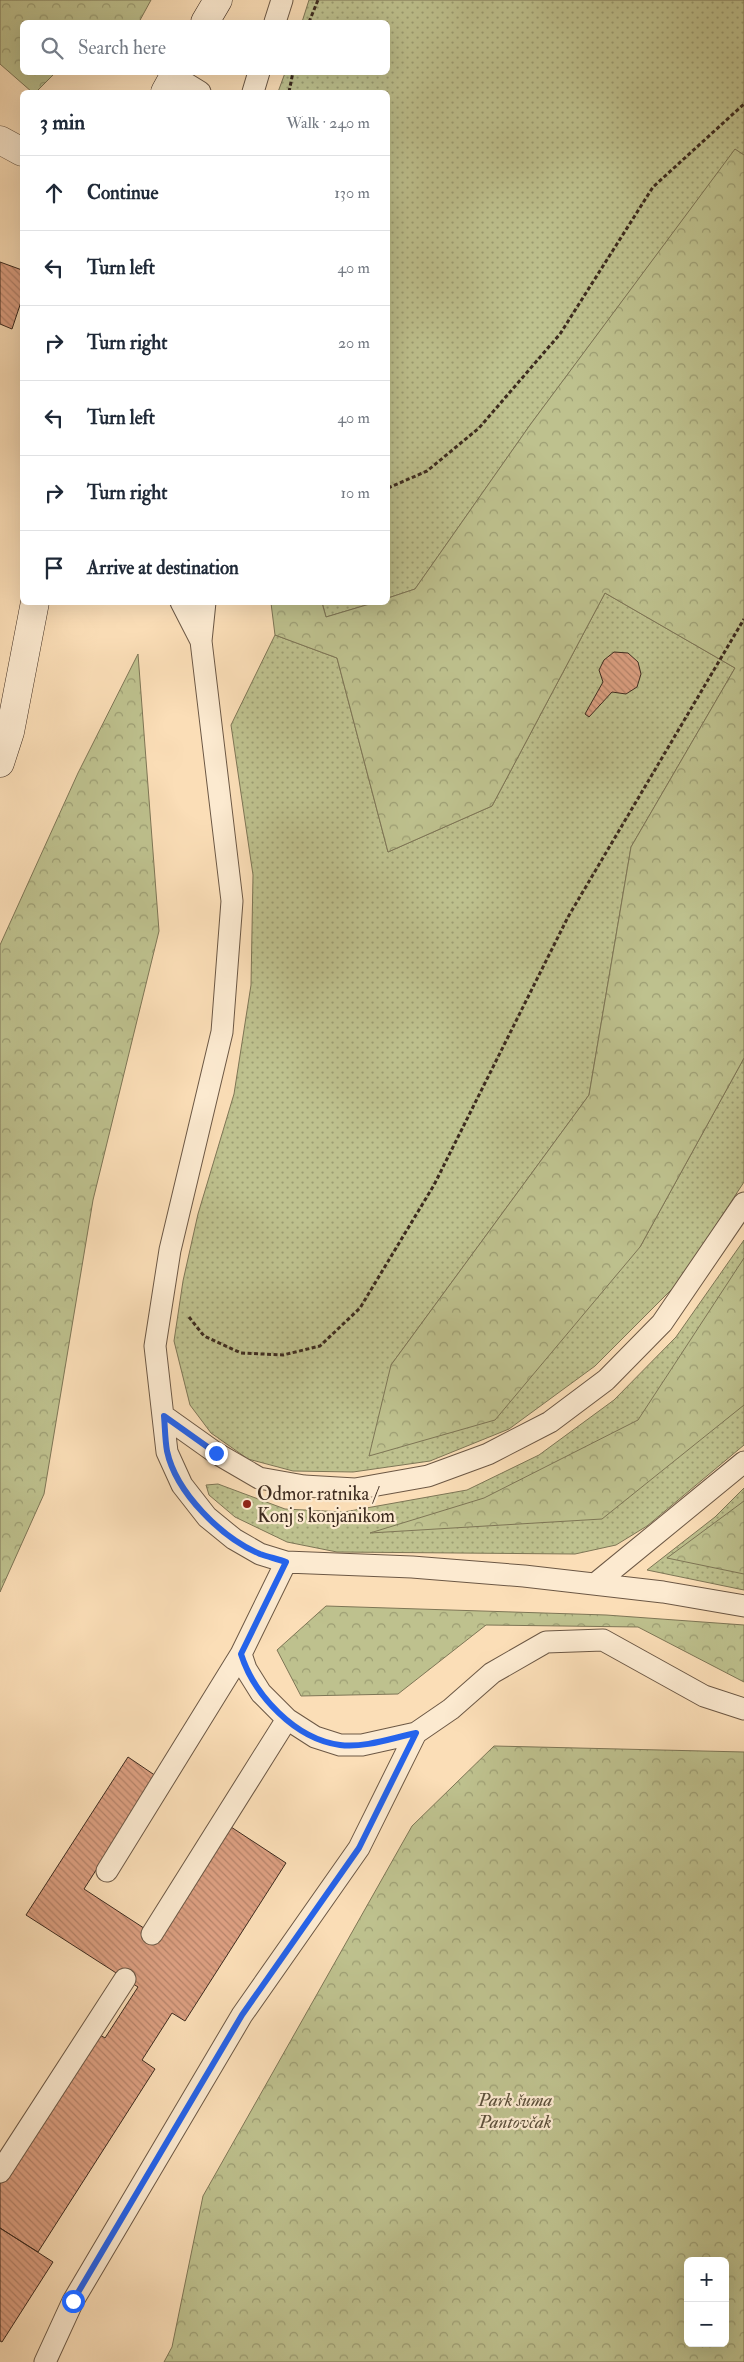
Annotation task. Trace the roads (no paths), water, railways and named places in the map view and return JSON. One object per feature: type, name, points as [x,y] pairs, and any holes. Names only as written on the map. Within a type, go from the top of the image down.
[{"type":"main road","points":[[206,20],[218,0]]},
{"type":"main road","points":[[0,140],[20,151]]},
{"type":"main road","points":[[0,763],[10,732],[34,605]]},
{"type":"lane","points":[[276,20],[282,0]]},
{"type":"lane","points":[[254,90],[258,75]]},
{"type":"lane","points":[[172,80],[195,90]]},
{"type":"lane","points":[[183,605],[201,641]]},
{"type":"lane","points":[[205,605],[201,641],[232,901],[222,1032],[170,1250],[155,1346],[167,1452],[182,1485],[207,1517],[234,1539],[260,1554],[286,1562],[421,1568],[524,1576],[663,1592],[744,1606]]},
{"type":"lane","points":[[164,1416],[216,1453],[259,1478],[304,1486],[355,1489],[428,1476],[488,1454],[550,1422],[606,1380],[662,1323],[744,1203]]},
{"type":"lane","points":[[595,1584],[744,1462]]},
{"type":"lane","points":[[107,1871],[241,1654],[286,1562]]},
{"type":"lane","points":[[241,1654],[246,1668],[262,1693],[287,1720],[315,1737],[340,1745],[362,1745],[416,1733],[451,1708],[492,1673],[546,1642],[603,1640],[704,1696],[744,1710]]},
{"type":"lane","points":[[152,1934],[287,1720]]},
{"type":"lane","points":[[45,2362],[73,2301],[242,2015],[359,1848],[416,1733]]},
{"type":"lane","points":[[0,2172],[125,1979]]},
{"type":"place","name":"Odmor ratnika / Konj s konjanikom","points":[[247,1504]]},
{"type":"park label","name":"Park šuma Pantovčak","points":[[515,2110]]}]
